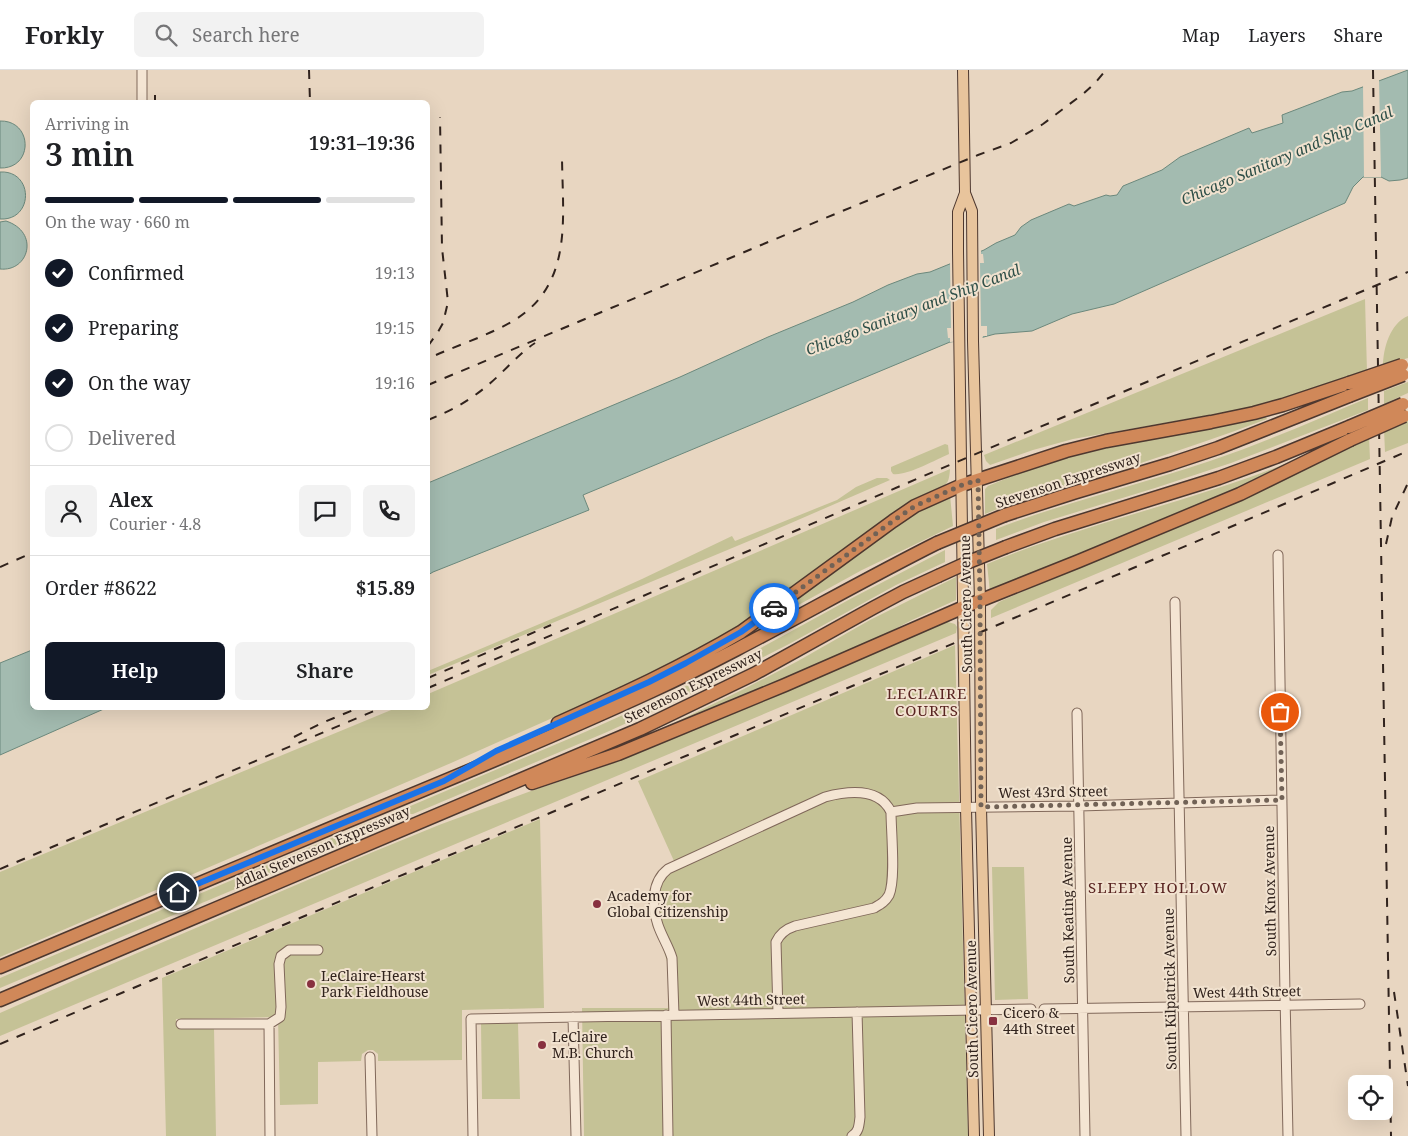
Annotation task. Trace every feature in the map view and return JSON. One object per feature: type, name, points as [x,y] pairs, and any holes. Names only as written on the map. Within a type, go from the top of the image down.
[{"type":"highway","name":"Stevenson Expressway","points":[[0,967],[600,714],[708,664],[937,543],[1005,515],[1218,448],[1274,427],[1349,390],[1405,369]]},
{"type":"highway","points":[[444,781],[496,751],[649,682],[717,646],[748,626],[915,506],[962,485],[1066,451],[1106,441],[1254,413],[1349,390]]},
{"type":"highway","name":"Stevenson Expressway","points":[[463,805],[640,729],[688,706],[771,665],[903,592],[971,561],[1072,523],[1219,478],[1350,433],[1406,409]]},
{"type":"highway","points":[[463,805],[618,754],[785,685],[980,601],[1240,494],[1350,433]]},
{"type":"highway","name":"Adlai Stevenson Expressway","points":[[0,1000],[463,805]]},
{"type":"highway","points":[[0,1007],[61,974]]},
{"type":"main road","name":"South Cicero Avenue","points":[[963,70],[965,193],[972,211],[971,250],[980,601],[981,807],[989,1136]]},
{"type":"main road","name":"South Cicero Avenue","points":[[965,193],[958,212],[958,251],[966,808],[974,1136]]},
{"type":"street","points":[[142,70],[142,100]]},
{"type":"street","name":"South Knox Avenue","points":[[1278,555],[1288,1136]]},
{"type":"street","name":"South Kilpatrick Avenue","points":[[1175,602],[1186,1136]]},
{"type":"street","name":"South Keating Avenue","points":[[1077,713],[1085,1136]]},
{"type":"street","points":[[668,1136],[672,958],[656,919],[654,893],[659,879],[668,869],[825,797],[846,793],[867,793],[882,801],[891,812],[892,878],[888,895],[884,903],[874,908],[796,926],[786,929],[779,936],[776,942],[778,1013]]},
{"type":"street","name":"West 43rd Street","points":[[891,812],[917,808],[1080,806],[1282,800]]},
{"type":"street","points":[[181,1024],[269,1024],[280,1018],[279,964],[281,956],[289,950],[318,950]]},
{"type":"street","name":"West 44th Street","points":[[1044,1009],[1360,1004]]},
{"type":"street","name":"West 44th Street","points":[[474,1136],[471,1019],[1031,1008]]},
{"type":"street","points":[[854,1135],[859,1128],[860,1118],[857,1012]]},
{"type":"street","points":[[574,1017],[576,1136]]},
{"type":"street","points":[[269,1024],[270,1136]]},
{"type":"street","points":[[370,1059],[372,1136]]},
{"type":"shaded area","points":[[1365,299],[1367,372],[1295,396],[1249,408],[1073,439],[990,465],[986,461],[984,455]]},
{"type":"shaded area","points":[[1408,316],[1408,358],[1383,366],[1384,352],[1392,330],[1396,324]]},
{"type":"shaded area","points":[[1408,382],[1408,393],[1384,404],[1384,391]]},
{"type":"shaded area","points":[[1368,398],[1368,410],[1231,463],[1044,522],[996,540],[996,529],[1022,519],[1230,454]]},
{"type":"shaded area","points":[[1265,416],[1267,419],[1220,436],[1043,493],[985,514],[985,489],[988,486],[1047,462],[1079,452]]},
{"type":"shaded area","points":[[1408,420],[1408,443],[1385,452],[1384,430]]},
{"type":"shaded area","points":[[1369,437],[1370,459],[991,618],[991,610],[999,602]]},
{"type":"shaded area","points":[[945,444],[948,445],[949,454],[906,473],[893,474],[891,471],[891,467]]},
{"type":"shaded area","points":[[1290,462],[1290,464],[1224,496],[990,592],[987,564],[1062,536],[1215,489]]},
{"type":"shaded area","points":[[950,469],[948,480],[943,486],[708,646],[640,679],[451,763],[0,957],[0,872],[391,710],[430,710],[430,693]]},
{"type":"shaded area","points":[[877,478],[887,478],[890,480],[430,674],[430,670],[580,607],[732,536],[735,541],[837,500],[856,487]]},
{"type":"shaded area","points":[[950,495],[953,526],[862,570],[744,635],[904,519]]},
{"type":"shaded area","points":[[945,550],[945,562],[896,585],[789,644],[697,691],[607,732],[413,814],[409,814],[406,810],[408,807],[672,693],[746,656]]},
{"type":"shaded area","points":[[956,577],[956,600],[805,673],[637,741],[742,690],[870,620]]},
{"type":"shaded area","points":[[944,621],[955,624],[957,627],[956,633],[0,1036],[0,1013],[93,972],[439,825],[603,767],[815,678]]},
{"type":"shaded area","points":[[955,645],[968,1136],[584,1136],[582,1008],[668,1008],[668,965],[662,945],[652,925],[651,884],[658,871],[674,861],[638,781]]},
{"type":"shaded area","points":[[396,812],[400,816],[399,820],[0,988],[0,978]]},
{"type":"shaded area","points":[[540,819],[544,1008],[462,1010],[462,1060],[378,1061],[378,1054],[373,1050],[368,1050],[362,1054],[361,1061],[318,1062],[318,1104],[280,1105],[278,1017],[176,1019],[177,1028],[214,1028],[216,1136],[166,1136],[162,978]]},
{"type":"shaded area","points":[[992,867],[1024,867],[1028,999],[995,1000]]},
{"type":"shaded area","points":[[518,1023],[520,1099],[482,1099],[481,1024]]},
{"type":"water","name":"Chicago Sanitary and Ship Canal","points":[[1408,70],[1408,178],[1389,181],[1381,177],[1363,177],[1353,187],[1345,203],[1114,304],[1072,314],[1032,331],[995,334],[950,342],[583,495],[589,510],[430,574],[430,482],[680,377],[888,285],[917,274],[930,272],[984,250],[1015,235],[1021,227],[1031,220],[1069,204],[1074,206],[1106,195],[1117,195],[1123,186],[1162,170],[1180,157],[1249,128],[1252,133],[1283,123],[1282,115],[1342,92],[1352,91]]},
{"type":"water","points":[[0,121],[11,123],[19,128],[25,145],[24,153],[19,161],[11,166],[0,168]]},
{"type":"water","points":[[0,172],[11,174],[19,179],[24,187],[26,196],[19,212],[11,217],[0,219]]},
{"type":"water","points":[[6,221],[17,226],[23,234],[27,242],[27,250],[24,258],[18,264],[10,268],[0,269],[0,222]]},
{"type":"water","points":[[30,651],[30,710],[101,710],[0,755],[0,663]]},
{"type":"pier","points":[[1379,78],[1381,177],[1364,177],[1363,84]]},
{"type":"pier","points":[[976,250],[981,250],[981,254],[983,254],[984,263],[980,263],[981,326],[987,326],[987,336],[983,336],[982,340],[950,342],[947,328],[951,328],[950,261]]},
{"type":"railway","points":[[309,70],[310,100]]},
{"type":"railway","points":[[430,384],[823,219],[1011,143],[1043,124],[1083,94],[1106,70]]},
{"type":"railway","points":[[1373,70],[1391,1136]]},
{"type":"railway","points":[[155,95],[155,100]]},
{"type":"railway","points":[[430,343],[443,323],[448,302],[442,248],[440,117]]},
{"type":"railway","points":[[436,355],[513,321],[533,306],[547,288],[556,268],[561,246],[563,224],[562,154]]},
{"type":"railway","points":[[430,687],[1408,272]]},
{"type":"railway","points":[[430,419],[474,396],[535,343]]},
{"type":"railway","points":[[0,1044],[1408,451]]},
{"type":"railway","points":[[1386,544],[1392,517],[1408,483]]},
{"type":"railway","points":[[0,567],[30,554]]},
{"type":"railway","points":[[430,677],[551,625]]},
{"type":"railway","points":[[294,737],[353,710]]},
{"type":"railway","points":[[0,869],[376,710]]},
{"type":"railway","points":[[1394,992],[1408,1086]]},
{"type":"way so far","points":[[774,608],[915,506],[935,496],[978,480],[981,807],[1282,800],[1280,712]]},
{"type":"place","name":"Academy for Global Citizenship","points":[[597,904]]},
{"type":"place","name":"LeClaire-Hearst Park Fieldhouse","points":[[311,984]]},
{"type":"place","name":"Cicero & 44th Street","points":[[993,1021]]},
{"type":"place","name":"LeClaire M.B. Church","points":[[542,1045]]},
{"type":"district","name":"LECLAIRE COURTS","points":[[927,702]]},
{"type":"district","name":"SLEEPY HOLLOW","points":[[1158,888]]},
{"type":"route","points":[[178,892],[444,781],[496,751],[649,682],[686,663],[741,632],[774,608]]}]
